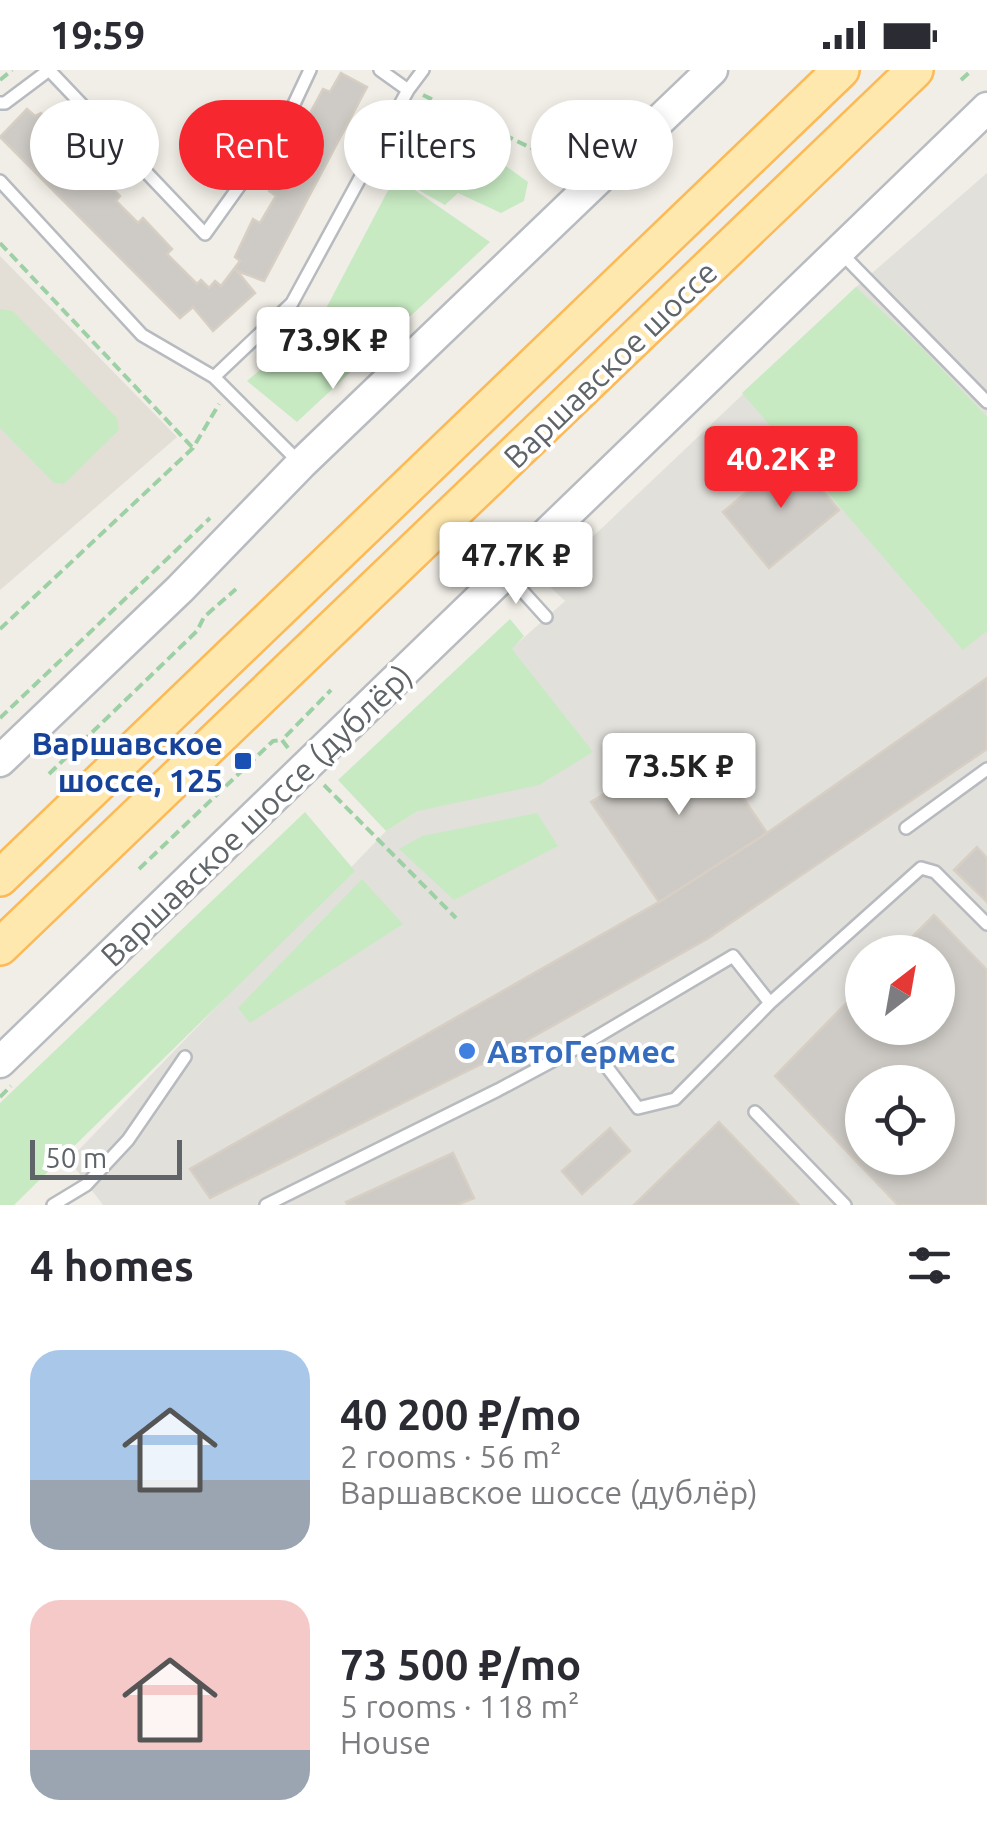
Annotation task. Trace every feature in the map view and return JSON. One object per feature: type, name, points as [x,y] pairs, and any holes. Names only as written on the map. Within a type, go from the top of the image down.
[{"type":"main road","points":[[0,761],[712,70]]},
{"type":"main road","name":"Варшавское шоссе","points":[[0,878],[841,70]]},
{"type":"main road","name":"Варшавское шоссе","points":[[0,947],[916,70]]},
{"type":"main road","name":"Варшавское шоссе (дублёр)","points":[[0,1062],[987,108]]},
{"type":"lane","points":[[0,102],[5,103],[49,70],[204,234],[286,121],[310,70]]},
{"type":"lane","points":[[380,70],[408,90]]},
{"type":"lane","points":[[214,377],[292,303],[408,90],[424,70]]},
{"type":"lane","points":[[0,181],[142,335],[214,377],[302,464]]},
{"type":"lane","points":[[840,251],[987,402]]},
{"type":"lane","points":[[507,574],[546,616]]},
{"type":"lane","points":[[906,828],[987,769]]},
{"type":"lane","points":[[588,1042],[638,1108],[675,1099],[770,1003],[921,868],[935,872],[987,924]]},
{"type":"lane","points":[[266,1205],[588,1042],[734,956],[770,1003]]},
{"type":"lane","points":[[52,1205],[74,1200],[128,1140],[185,1057]]},
{"type":"lane","points":[[755,1112],[845,1205]]},
{"type":"path","points":[[0,80],[12,70]]},
{"type":"path","points":[[961,80],[972,70]]},
{"type":"path","points":[[408,90],[433,98],[531,147]]},
{"type":"path","points":[[0,243],[193,448]]},
{"type":"path","points":[[0,629],[193,448],[227,390]]},
{"type":"path","points":[[0,718],[212,517]]},
{"type":"path","points":[[48,774],[198,631],[204,617],[236,589]]},
{"type":"path","points":[[194,606],[204,617]]},
{"type":"path","points":[[139,869],[272,741],[282,740],[332,690]]},
{"type":"path","points":[[282,740],[295,756]]},
{"type":"path","points":[[324,785],[456,918]]},
{"type":"shaded area","points":[[987,173],[987,1205],[103,1205],[69,1160],[386,831],[418,811],[592,752],[511,649],[565,601],[545,582],[856,287]]},
{"type":"shaded area","points":[[0,256],[177,437],[0,590]]},
{"type":"green space","points":[[511,170],[528,182],[524,201],[501,213],[458,193],[445,205],[419,190],[511,190]]},
{"type":"green space","points":[[388,190],[415,190],[490,242],[297,422],[247,381],[321,318]]},
{"type":"green space","points":[[856,287],[921,347],[987,417],[987,631],[963,650],[742,393]]},
{"type":"green space","points":[[0,309],[13,311],[117,418],[119,430],[64,484],[54,483],[0,428]]},
{"type":"green space","points":[[510,619],[524,636],[512,649],[593,752],[539,785],[418,811],[386,831],[338,780]]},
{"type":"green space","points":[[305,812],[355,871],[14,1205],[0,1205],[0,1103]]},
{"type":"green space","points":[[537,813],[558,846],[454,900],[399,849],[422,836]]},
{"type":"green space","points":[[362,879],[403,924],[250,1023],[238,1008]]},
{"type":"building","points":[[341,73],[367,87],[360,100],[344,100],[344,130],[324,168],[324,100],[317,100],[323,89],[330,92]]},
{"type":"building","points":[[27,109],[30,112],[30,167],[0,137]]},
{"type":"building","points":[[53,190],[114,190],[120,196],[116,201],[138,223],[143,218],[172,249],[167,254],[197,284],[201,280],[209,288],[215,281],[221,286],[240,261],[235,257],[253,219],[260,223],[276,196],[269,191],[312,190],[264,281],[237,271],[255,293],[213,331],[193,307],[180,318]]},
{"type":"building","points":[[792,454],[839,510],[769,568],[723,512]]},
{"type":"building","points":[[987,678],[987,749],[707,939],[506,1052],[210,1198],[190,1169],[659,902],[767,833]]},
{"type":"building","points":[[701,736],[767,833],[659,902],[591,802]]},
{"type":"building","points":[[977,847],[987,858],[987,902],[954,870]]},
{"type":"building","points":[[934,915],[953,935],[914,935]]},
{"type":"building","points":[[955,937],[987,970],[987,1205],[898,1205],[869,1175],[955,1175],[955,1065],[845,1065],[845,1149],[775,1076],[845,1004],[845,1045],[955,1045]]},
{"type":"building","points":[[719,1122],[799,1205],[634,1205]]},
{"type":"building","points":[[610,1128],[630,1151],[582,1194],[562,1171]]},
{"type":"building","points":[[453,1153],[474,1198],[457,1205],[346,1202]]},
{"type":"place","name":"Варшавское шоссе, 125","points":[[243,761]]},
{"type":"place","name":"АвтоГермес","points":[[467,1051]]}]
